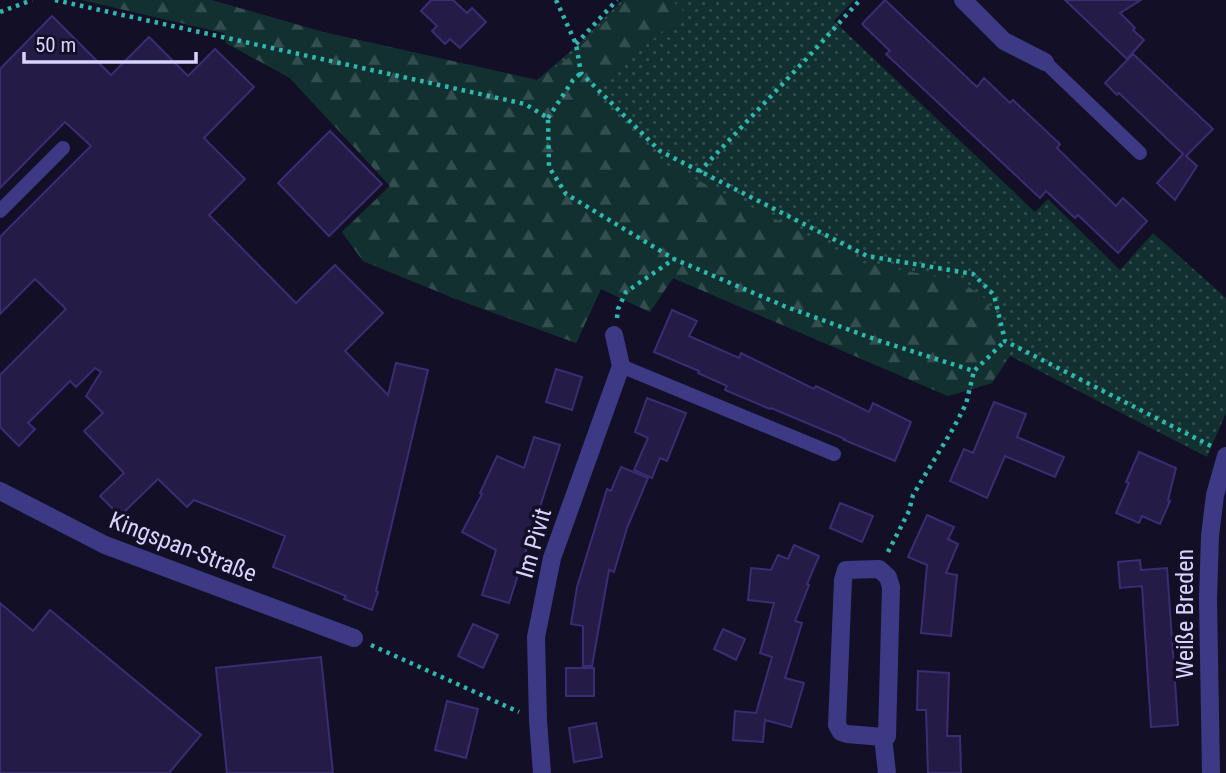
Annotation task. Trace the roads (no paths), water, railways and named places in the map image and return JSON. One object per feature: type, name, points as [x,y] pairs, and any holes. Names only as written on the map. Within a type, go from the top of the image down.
[{"type":"street","points":[[963,0],[1004,41],[1045,62]]},
{"type":"street","points":[[614,335],[621,366]]},
{"type":"street","name":"Im Pivit","points":[[542,773],[536,637],[552,558],[621,366]]},
{"type":"street","name":"Weiße Breden","points":[[1211,773],[1208,600],[1210,536],[1221,452]]},
{"type":"street","name":"Kingspan-Straße","points":[[0,491],[105,545],[354,638]]},
{"type":"street","points":[[879,569],[888,577],[891,587],[887,736],[883,737],[848,734],[841,732],[837,725],[843,580],[846,570],[879,569]]},
{"type":"street","points":[[883,737],[887,773]]},
{"type":"lane","points":[[1045,62],[1140,153]]},
{"type":"lane","points":[[0,211],[63,148]]},
{"type":"lane","points":[[621,366],[834,454]]}]
